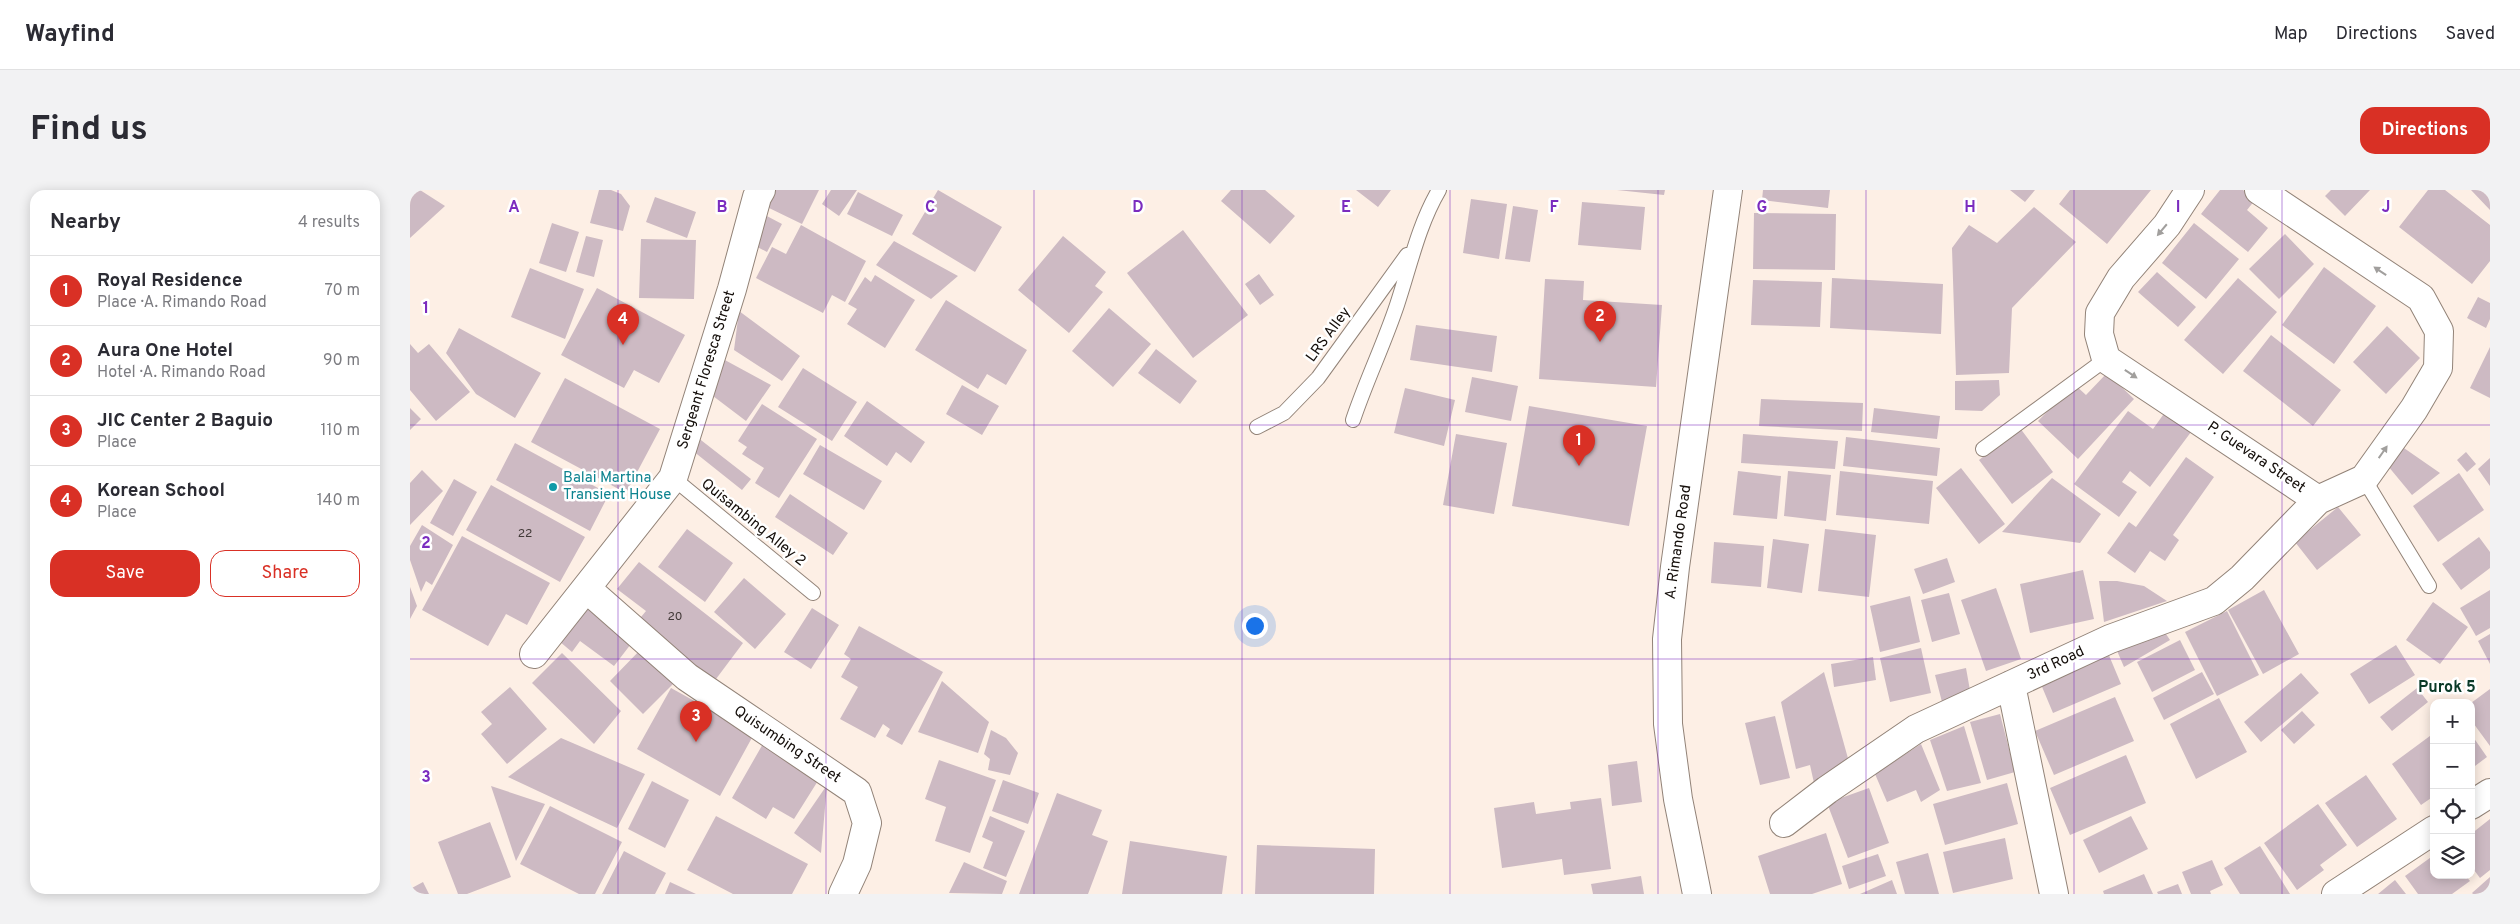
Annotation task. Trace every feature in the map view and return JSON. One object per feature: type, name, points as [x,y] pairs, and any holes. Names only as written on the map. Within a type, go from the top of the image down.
[{"type":"street","name":"Sergeant Floresca Street","points":[[534,654],[673,478],[732,289],[756,197],[761,190]]},
{"type":"street","name":"A. Rimando Road","points":[[1697,894],[1678,799],[1668,724],[1667,639],[1675,567],[1728,190]]},
{"type":"street","points":[[2106,359],[2099,334],[2100,313],[2121,278],[2167,225],[2190,190]]},
{"type":"street","points":[[2259,190],[2421,298],[2439,331],[2438,368],[2414,409],[2364,480]]},
{"type":"street","name":"P. Guevara Street","points":[[2106,359],[2318,500],[2364,480]]},
{"type":"street","name":"3rd Road","points":[[1784,823],[1827,790],[1916,729],[2110,639],[2214,600],[2242,578],[2318,500]]},
{"type":"street","name":"Quisumbing Street","points":[[587,589],[687,677],[857,792],[867,823],[857,864],[843,894]]},
{"type":"street","points":[[2011,685],[2054,894]]},
{"type":"street","points":[[2475,802],[2490,792]]},
{"type":"street","points":[[2336,894],[2430,833]]},
{"type":"lane","name":"LRS Alley","points":[[1354,420],[1366,381],[1397,306],[1414,246],[1440,190]]},
{"type":"lane","name":"LRS Alley","points":[[1257,427],[1284,413],[1318,378],[1414,246]]},
{"type":"lane","points":[[1983,449],[2106,359]]},
{"type":"lane","name":"Quisambing Alley 2","points":[[673,478],[813,593]]},
{"type":"lane","points":[[2364,480],[2429,586]]},
{"type":"building","points":[[410,190],[420,190],[445,206],[410,238]]},
{"type":"building","points":[[599,190],[611,190],[621,194],[630,206],[623,231],[590,223]]},
{"type":"building","points":[[771,190],[819,190],[802,224],[767,207]]},
{"type":"building","points":[[831,190],[857,190],[839,216],[822,204]]},
{"type":"building","points":[[938,190],[1002,227],[975,272],[912,234]]},
{"type":"building","points":[[1231,190],[1265,190],[1295,216],[1270,244],[1221,201]]},
{"type":"building","points":[[1356,190],[1391,190],[1378,207]]},
{"type":"building","points":[[1617,190],[1665,190],[1664,195]]},
{"type":"building","points":[[1763,190],[1830,190],[1828,208],[1762,200]]},
{"type":"building","points":[[2010,190],[2035,190],[2025,202]]},
{"type":"building","points":[[2070,190],[2151,190],[2107,244],[2059,204]]},
{"type":"building","points":[[2220,190],[2243,190],[2255,200],[2247,210],[2268,228],[2248,252],[2201,214]]},
{"type":"building","points":[[2331,190],[2370,190],[2345,216],[2325,196]]},
{"type":"building","points":[[2428,190],[2445,190],[2490,225],[2490,261],[2472,284],[2399,227]]},
{"type":"building","points":[[2471,190],[2490,190],[2490,210]]},
{"type":"building","points":[[858,192],[903,215],[892,236],[847,214]]},
{"type":"building","points":[[655,197],[696,212],[687,238],[646,222]]},
{"type":"building","points":[[1471,199],[1507,204],[1499,259],[1463,253]]},
{"type":"building","points":[[1582,202],[1645,207],[1641,250],[1578,245]]},
{"type":"building","points":[[1513,206],[1538,210],[1530,262],[1505,259]]},
{"type":"building","points":[[2034,207],[2076,242],[2012,308],[2009,373],[1956,375],[1952,248],[1969,225],[1997,243]]},
{"type":"building","points":[[1754,213],[1836,214],[1835,270],[1753,269]]},
{"type":"building","points":[[763,214],[782,224],[767,252],[748,242]]},
{"type":"building","points":[[552,223],[579,232],[566,272],[539,263]]},
{"type":"building","points":[[2194,223],[2239,259],[2206,299],[2162,263]]},
{"type":"building","points":[[801,225],[866,261],[845,302],[832,295],[823,313],[756,278],[772,247],[786,254]]},
{"type":"building","points":[[1183,230],[1248,315],[1193,358],[1127,273]]},
{"type":"building","points":[[2285,234],[2314,264],[2279,299],[2249,269]]},
{"type":"building","points":[[586,236],[603,240],[594,277],[576,272]]},
{"type":"building","points":[[1063,236],[1106,272],[1095,286],[1103,292],[1069,333],[1018,290]]},
{"type":"building","points":[[641,239],[696,240],[694,299],[639,298]]},
{"type":"building","points":[[894,241],[958,276],[931,299],[876,265]]},
{"type":"building","points":[[2324,267],[2376,306],[2334,364],[2282,325]]},
{"type":"building","points":[[530,268],[584,289],[565,339],[511,317]]},
{"type":"building","points":[[2157,272],[2196,307],[2178,327],[2138,292]]},
{"type":"building","points":[[1259,274],[1274,295],[1260,305],[1245,284]]},
{"type":"building","points":[[875,275],[915,300],[885,348],[847,324],[857,309],[848,304],[865,277],[871,282]]},
{"type":"building","points":[[1832,278],[1943,284],[1941,334],[1830,328]]},
{"type":"building","points":[[2238,278],[2277,312],[2223,374],[2184,340]]},
{"type":"building","points":[[1545,279],[1584,281],[1583,300],[1662,305],[1656,387],[1539,379]]},
{"type":"building","points":[[1753,280],[1822,282],[1820,327],[1751,325]]},
{"type":"building","points":[[597,288],[685,335],[659,383],[634,370],[624,388],[561,355]]},
{"type":"building","points":[[2478,297],[2490,303],[2490,319],[2486,328],[2467,318]]},
{"type":"building","points":[[946,300],[1027,350],[1006,385],[987,374],[978,389],[915,350]]},
{"type":"building","points":[[1109,308],[1151,344],[1113,387],[1072,351]]},
{"type":"building","points":[[739,311],[800,356],[782,381],[734,350]]},
{"type":"building","points":[[1416,325],[1497,336],[1492,372],[1410,360]]},
{"type":"building","points":[[2387,326],[2420,358],[2386,394],[2353,362]]},
{"type":"building","points":[[459,328],[541,373],[515,418],[476,394],[446,353]]},
{"type":"building","points":[[2271,335],[2341,390],[2313,426],[2243,371]]},
{"type":"building","points":[[410,344],[418,353],[429,344],[470,392],[436,421],[410,390]]},
{"type":"building","points":[[2490,347],[2490,398],[2470,388]]},
{"type":"building","points":[[1156,349],[1197,381],[1180,404],[1138,373]]},
{"type":"building","points":[[723,359],[771,385],[746,421],[713,396]]},
{"type":"building","points":[[803,368],[857,402],[832,441],[778,407]]},
{"type":"building","points":[[2107,373],[2134,399],[2078,459],[2038,421],[2074,384],[2086,395]]},
{"type":"building","points":[[1472,377],[1518,386],[1511,421],[1465,412]]},
{"type":"building","points":[[565,378],[660,429],[626,493],[531,442]]},
{"type":"building","points":[[1999,380],[2000,395],[1982,411],[1955,410],[1955,381]]},
{"type":"building","points":[[962,385],[999,406],[982,435],[946,414]]},
{"type":"building","points":[[1405,388],[1455,400],[1444,446],[1394,433]]},
{"type":"building","points":[[1761,399],[1863,403],[1862,431],[1759,426]]},
{"type":"building","points":[[867,401],[925,442],[911,463],[896,452],[887,466],[844,436]]},
{"type":"building","points":[[762,404],[817,439],[779,498],[755,483],[764,468],[742,454],[747,447],[738,441]]},
{"type":"building","points":[[1529,406],[1647,426],[1629,526],[1512,506]]},
{"type":"building","points":[[410,408],[421,419],[410,430]]},
{"type":"building","points":[[1874,408],[1940,416],[1937,439],[1871,432]]},
{"type":"building","points":[[2168,408],[2194,428],[2150,487],[2130,471],[2122,482],[2137,492],[2119,517],[2074,484],[2128,411],[2153,429]]},
{"type":"building","points":[[2020,428],[2053,472],[2012,504],[1979,460]]},
{"type":"building","points":[[1456,434],[1507,443],[1494,514],[1443,505]]},
{"type":"building","points":[[1743,434],[1838,441],[1835,469],[1741,463]]},
{"type":"building","points":[[697,437],[751,479],[742,490],[688,447]]},
{"type":"building","points":[[1846,437],[1940,448],[1937,476],[1843,466]]},
{"type":"building","name":"Balai Martina Transient House","points":[[515,443],[609,494],[590,531],[496,480]]},
{"type":"building","points":[[820,445],[882,481],[864,510],[803,474]]},
{"type":"building","points":[[2401,446],[2440,473],[2412,495],[2383,460]]},
{"type":"building","points":[[2466,452],[2476,464],[2467,472],[2457,460]]},
{"type":"building","points":[[2186,457],[2214,477],[2173,535],[2179,540],[2165,561],[2150,551],[2135,573],[2107,553],[2129,522],[2136,527]]},
{"type":"building","points":[[2490,458],[2490,486],[2478,469]]},
{"type":"building","points":[[1961,468],[2005,524],[1979,544],[1936,488]]},
{"type":"building","points":[[422,470],[443,491],[410,525],[410,483]]},
{"type":"building","points":[[1738,471],[1781,476],[1777,519],[1733,515]]},
{"type":"building","points":[[1788,471],[1831,475],[1826,521],[1784,516]]},
{"type":"building","points":[[1840,471],[1933,481],[1929,524],[1836,515]]},
{"type":"building","points":[[2459,473],[2484,510],[2438,542],[2413,506]]},
{"type":"building","points":[[2052,478],[2101,514],[2080,543],[2002,532]]},
{"type":"building","points":[[454,479],[477,492],[453,536],[430,523]]},
{"type":"building","points":[[491,485],[585,537],[560,582],[466,530]]},
{"type":"building","points":[[790,494],[848,533],[833,555],[775,517]]},
{"type":"building","points":[[2338,507],[2361,535],[2317,570],[2295,542]]},
{"type":"building","points":[[422,525],[453,545],[432,585],[426,581],[421,592],[410,560],[410,546]]},
{"type":"building","points":[[687,529],[733,563],[705,602],[658,567]]},
{"type":"building","points":[[1825,529],[1876,535],[1869,597],[1818,591]]},
{"type":"building","points":[[462,536],[550,583],[527,625],[506,614],[488,646],[422,610]]},
{"type":"building","points":[[2479,537],[2490,552],[2490,568],[2461,590],[2442,564]]},
{"type":"building","points":[[1773,539],[1809,544],[1802,593],[1767,588]]},
{"type":"building","points":[[1714,542],[1764,546],[1761,587],[1711,583]]},
{"type":"building","points":[[1947,558],[1955,582],[1923,594],[1914,569]]},
{"type":"building","points":[[639,562],[743,643],[713,683],[636,623],[646,611],[617,589]]},
{"type":"building","points":[[2083,570],[2094,619],[2030,633],[2020,584]]},
{"type":"building","points":[[744,578],[786,614],[755,649],[714,612]]},
{"type":"building","points":[[2099,581],[2117,581],[2144,586],[2167,601],[2104,622]]},
{"type":"building","points":[[410,587],[417,606],[410,619]]},
{"type":"building","points":[[1996,588],[2021,659],[1986,671],[1961,600]]},
{"type":"building","points":[[2264,590],[2299,654],[2263,674],[2228,610]]},
{"type":"building","points":[[2490,590],[2490,628],[2476,636],[2460,608]]},
{"type":"building","points":[[1949,593],[1960,634],[1932,642],[1921,600]]},
{"type":"building","points":[[1910,596],[1920,642],[1880,652],[1870,606]]},
{"type":"building","points":[[2433,602],[2468,627],[2440,664],[2406,640]]},
{"type":"building","points":[[587,604],[634,640],[614,666],[580,641],[572,652],[559,641]]},
{"type":"building","points":[[812,608],[839,625],[811,669],[784,652]]},
{"type":"building","points":[[2227,611],[2259,675],[2217,696],[2185,632]]},
{"type":"building","points":[[859,626],[943,672],[902,745],[886,736],[890,729],[883,724],[875,738],[840,719],[858,687],[841,677],[851,659],[844,654]]},
{"type":"building","points":[[2164,631],[2170,640],[2124,667],[2115,646]]},
{"type":"building","points":[[2490,634],[2490,664],[2478,641]]},
{"type":"building","points":[[2180,640],[2195,670],[2152,692],[2137,662]]},
{"type":"building","points":[[2396,645],[2415,675],[2369,704],[2350,674]]},
{"type":"building","points":[[643,647],[677,680],[643,714],[610,681]]},
{"type":"building","points":[[1921,648],[1931,693],[1890,702],[1880,658]]},
{"type":"building","points":[[562,653],[621,711],[594,744],[532,683]]},
{"type":"building","points":[[2108,653],[2121,684],[2053,713],[2040,682]]},
{"type":"building","points":[[1873,657],[1876,680],[1834,687],[1831,664]]},
{"type":"building","points":[[1966,668],[1971,696],[1942,702],[1935,675]]},
{"type":"building","points":[[1824,672],[1849,762],[1814,783],[1810,765],[1796,769],[1781,702]]},
{"type":"building","points":[[2202,672],[2214,694],[2164,720],[2153,698]]},
{"type":"building","points":[[2301,673],[2319,693],[2261,742],[2244,722]]},
{"type":"building","points":[[942,681],[989,722],[978,753],[918,732]]},
{"type":"building","points":[[510,687],[547,729],[507,764],[481,734],[492,724],[481,712]]},
{"type":"building","points":[[671,688],[754,734],[720,796],[637,749]]},
{"type":"building","points":[[2417,688],[2428,702],[2392,731],[2380,717]]},
{"type":"building","points":[[2490,689],[2490,746],[2475,725],[2475,700]]},
{"type":"building","points":[[2115,697],[2134,741],[2054,775],[2035,731]]},
{"type":"building","points":[[2219,698],[2247,752],[2196,779],[2170,724]]},
{"type":"building","points":[[2302,711],[2315,725],[2294,744],[2281,730]]},
{"type":"building","points":[[2000,714],[2015,772],[1987,780],[1970,722]]},
{"type":"building","points":[[1775,716],[1790,778],[1760,785],[1745,723]]},
{"type":"building","points":[[1964,726],[1981,783],[1947,791],[1930,740]]},
{"type":"building","points":[[991,730],[1006,738],[1018,753],[1010,775],[988,770],[990,759],[984,754]]},
{"type":"building","points":[[2430,736],[2430,799],[2421,805],[2392,764]]},
{"type":"building","points":[[561,738],[645,774],[617,828],[508,777]]},
{"type":"building","points":[[2475,740],[2487,757],[2475,766]]},
{"type":"building","points":[[764,742],[821,776],[794,819],[773,807],[766,819],[732,798]]},
{"type":"building","points":[[1921,744],[1940,790],[1921,802],[1916,790],[1887,802],[1875,774]]},
{"type":"building","points":[[2126,755],[2146,803],[2070,835],[2050,788]]},
{"type":"building","points":[[939,760],[996,780],[970,853],[935,841],[946,807],[925,799]]},
{"type":"building","points":[[1637,761],[1642,802],[1612,806],[1608,765]]},
{"type":"building","points":[[2366,775],[2397,819],[2357,847],[2325,803]]},
{"type":"building","points":[[1003,780],[1039,793],[1028,824],[992,811]]},
{"type":"building","points":[[652,781],[689,800],[665,848],[628,829]]},
{"type":"building","points":[[2007,783],[2018,824],[1945,845],[1933,804]]},
{"type":"building","points":[[827,785],[821,853],[794,833]]},
{"type":"building","points":[[491,786],[545,804],[516,861]]},
{"type":"building","points":[[1869,788],[1889,843],[1848,858],[1827,803]]},
{"type":"building","points":[[1057,793],[1102,810],[1092,835],[1108,841],[1088,894],[1019,894]]},
{"type":"building","points":[[1601,798],[1611,869],[1564,875],[1562,859],[1502,868],[1494,808],[1534,802],[1536,814],[1571,809],[1570,802]]},
{"type":"building","points":[[2318,804],[2347,845],[2320,865],[2324,870],[2297,890],[2264,843]]},
{"type":"building","points":[[550,806],[622,842],[595,894],[579,894],[520,864]]},
{"type":"building","points":[[716,816],[808,864],[792,894],[733,894],[687,870]]},
{"type":"building","points":[[990,816],[1025,831],[1006,877],[983,868],[993,842],[982,837]]},
{"type":"building","points":[[2131,816],[2148,849],[2099,873],[2083,840]]},
{"type":"building","points":[[2490,819],[2490,870],[2480,878],[2475,871],[2475,831]]},
{"type":"building","points":[[490,822],[511,877],[467,894],[458,894],[438,842]]},
{"type":"building","points":[[1826,833],[1842,884],[1812,894],[1770,894],[1758,856]]},
{"type":"building","points":[[2005,838],[2013,879],[1953,893],[1943,852]]},
{"type":"building","points":[[1130,841],[1227,856],[1222,894],[1122,894]]},
{"type":"building","points":[[1257,845],[1375,849],[1374,894],[1255,894]]},
{"type":"building","points":[[2260,846],[2290,894],[2240,894],[2224,868]]},
{"type":"building","points":[[624,851],[666,873],[655,894],[602,894]]},
{"type":"building","points":[[1928,853],[1939,894],[1905,894],[1896,862]]},
{"type":"building","points":[[1878,854],[1886,876],[1849,889],[1842,866]]},
{"type":"building","points":[[2430,858],[2430,879],[2468,879],[2470,881],[2452,894],[2418,894],[2405,876]]},
{"type":"building","points":[[2212,860],[2223,885],[2210,891],[2211,894],[2191,894],[2182,872]]},
{"type":"building","points":[[964,862],[1007,881],[1002,894],[949,893]]},
{"type":"building","points":[[2144,874],[2153,894],[2104,894],[2103,891]]},
{"type":"building","points":[[1641,876],[1644,894],[1593,894],[1591,884]]},
{"type":"building","points":[[2490,877],[2490,894],[2472,893]]},
{"type":"building","points":[[1892,880],[1897,894],[1860,894]]},
{"type":"building","points":[[2395,880],[2406,894],[2378,894]]},
{"type":"building","points":[[423,882],[429,894],[410,894],[410,889]]},
{"type":"building","points":[[670,882],[696,894],[665,894]]},
{"type":"building","points":[[2178,884],[2182,894],[2158,894],[2157,892]]},
{"type":"place","name":"Aura One Hotel","points":[[1600,342]]},
{"type":"place","name":"Korean School","points":[[623,345]]},
{"type":"place","name":"Royal Residence","points":[[1579,466]]},
{"type":"place","name":"Balai Martina Transient House","points":[[553,487]]},
{"type":"place","name":"JIC Center 2 Baguio","points":[[696,742]]},
{"type":"district","name":"Purok 5","points":[[2447,688]]}]
